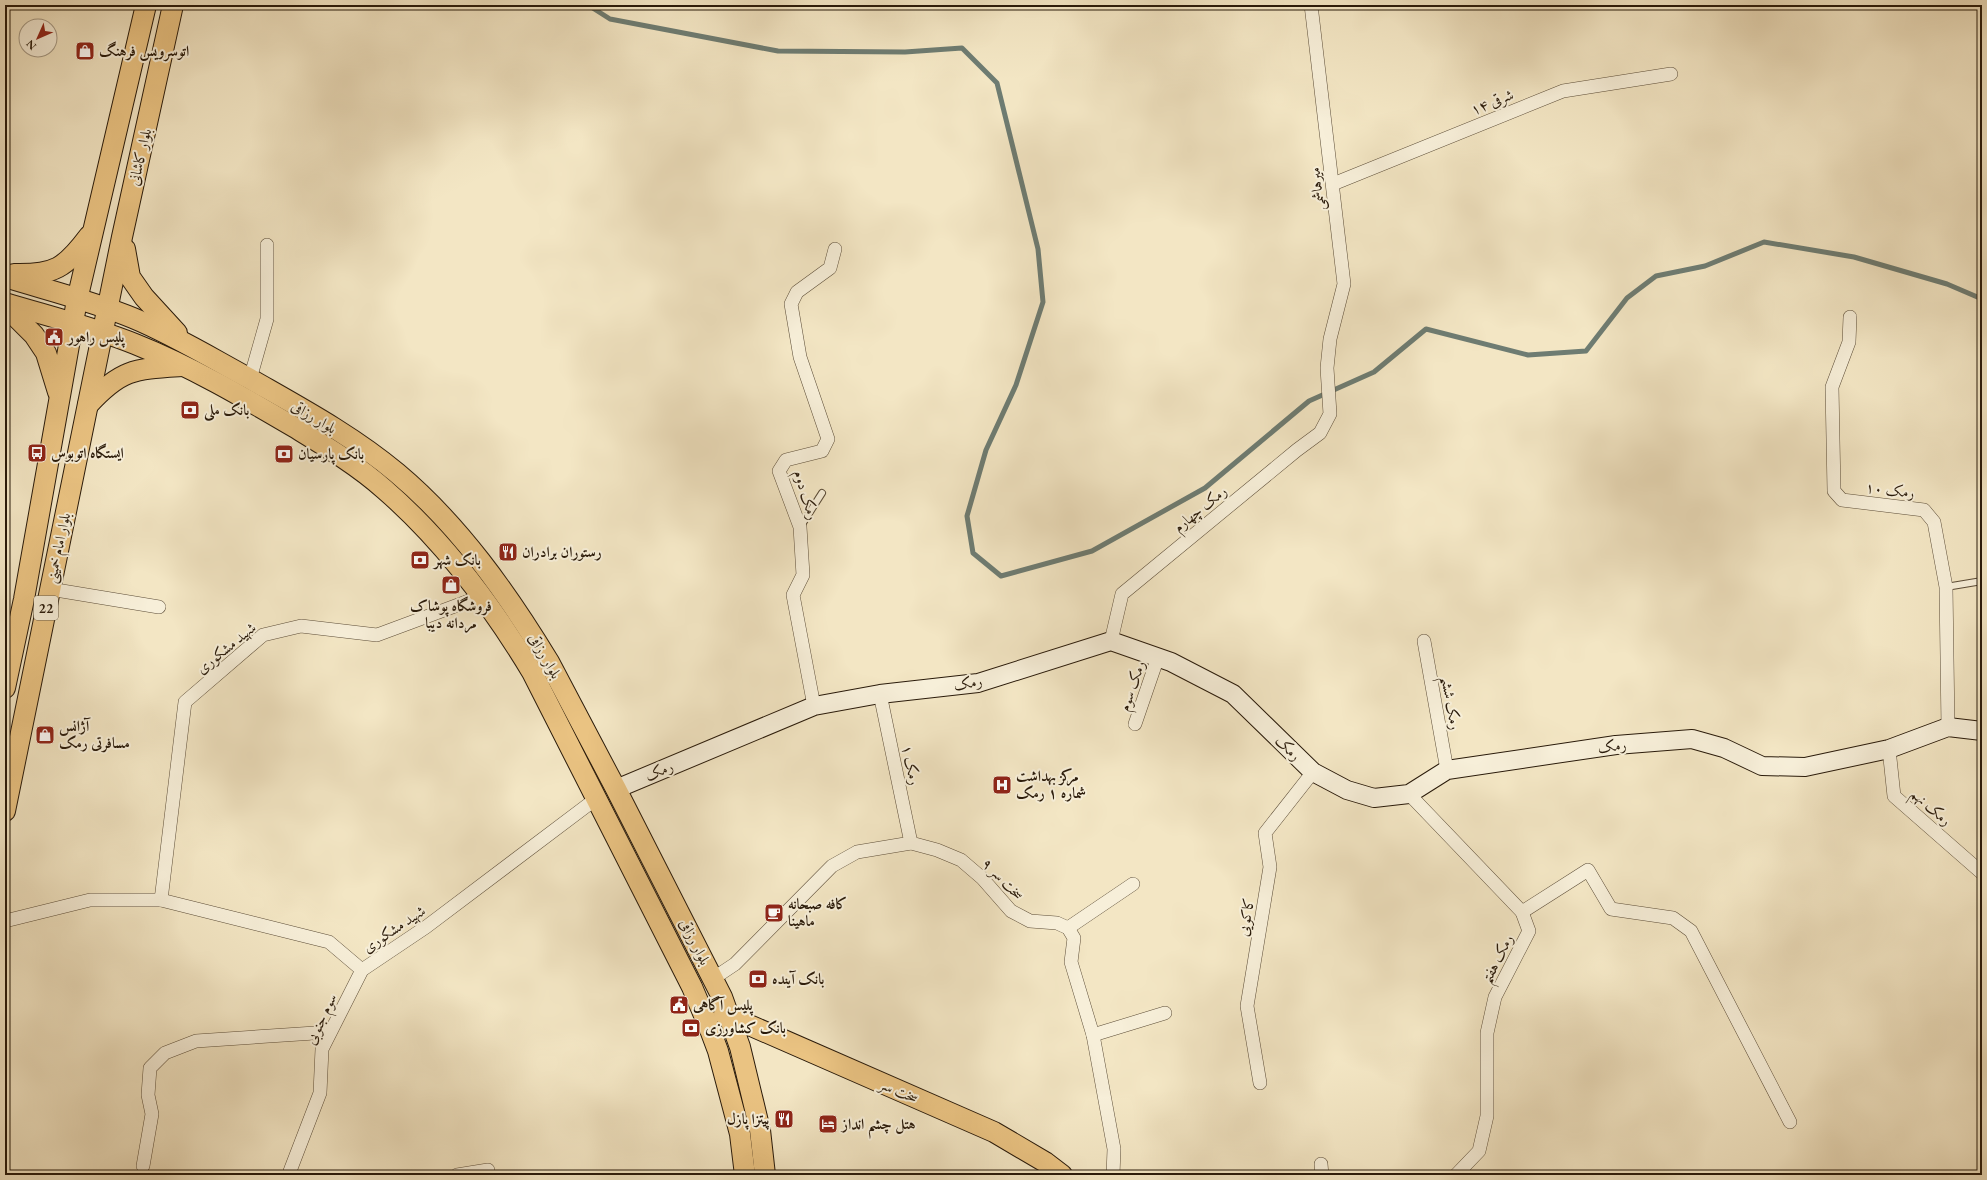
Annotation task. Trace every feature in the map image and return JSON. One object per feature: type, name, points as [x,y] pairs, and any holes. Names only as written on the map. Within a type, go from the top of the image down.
[{"type":"main road","name":"بلوار کاشانی","points":[[77,300],[146,5]]},
{"type":"main road","name":"بلوار کاشانی","points":[[108,309],[122,237],[174,5]]},
{"type":"main road","points":[[115,135],[144,142]]},
{"type":"main road","points":[[5,274],[47,273],[61,266],[74,257],[93,229]]},
{"type":"main road","points":[[122,237],[130,277],[163,320],[192,348]]},
{"type":"main road","name":"بلوار رزاقی","points":[[5,277],[108,309],[139,321],[250,379],[345,435],[397,473],[445,519],[487,569],[520,614],[549,662],[714,978],[740,1046],[760,1130],[765,1175]]},
{"type":"main road","name":"بلوار امام خمینی","points":[[5,688],[24,599],[77,300]]},
{"type":"main road","points":[[5,304],[34,335],[46,353],[60,398]]},
{"type":"main road","name":"بلوار رزاقی","points":[[5,304],[73,323],[134,343],[184,366],[334,452],[384,488],[430,532],[504,625],[532,672],[692,987],[718,1051],[740,1134],[745,1175]]},
{"type":"main road","name":"بلوار امام خمینی","points":[[5,811],[108,309]]},
{"type":"main road","points":[[88,405],[103,389],[124,374],[148,368],[184,366]]},
{"type":"main road","points":[[24,599],[48,596]]},
{"type":"main road","points":[[597,798],[616,789]]},
{"type":"main road","points":[[692,987],[702,992],[708,990],[714,978]]},
{"type":"main road","points":[[709,1027],[711,1020],[715,1015],[722,1013],[730,1018]]},
{"type":"main road","name":"سخت سر","points":[[730,1018],[994,1132],[1045,1162],[1062,1175]]},
{"type":"street","name":"میرهاشمی","points":[[1311,5],[1344,284],[1330,339],[1327,368],[1330,414]]},
{"type":"street","name":"شرقی ۱۴","points":[[1333,184],[1563,91],[1671,74]]},
{"type":"street","points":[[250,379],[267,319],[267,245]]},
{"type":"street","name":"رمک دوم","points":[[814,706],[793,595],[803,575],[800,527],[779,471],[786,460],[822,451],[828,439],[800,357],[791,304],[797,292],[830,268],[835,249]]},
{"type":"street","name":"رمک ۱۰","points":[[1850,317],[1849,342],[1832,387],[1834,491],[1842,500],[1924,510],[1934,522],[1946,587],[1948,727]]},
{"type":"street","name":"رمک چهارم","points":[[1111,641],[1122,594],[1297,450],[1320,433],[1330,414]]},
{"type":"street","points":[[48,596],[159,608]]},
{"type":"street","name":"شهید مشکوری","points":[[161,900],[185,702],[263,635],[301,626],[378,635],[482,596]]},
{"type":"street","name":"رمک","points":[[616,789],[814,706],[880,694],[978,684],[1111,641],[1171,662],[1233,694],[1313,772],[1347,790],[1374,798],[1409,794],[1448,770],[1616,745],[1692,739],[1724,748],[1762,766],[1805,767],[1888,749],[1948,727],[1982,731]]},
{"type":"street","name":"رمک ششم","points":[[1424,642],[1448,770]]},
{"type":"street","name":"رمک سوم","points":[[1135,724],[1158,657]]},
{"type":"street","name":"رمک ۱","points":[[880,694],[911,843]]},
{"type":"street","name":"رمک نهم","points":[[1888,749],[1894,796],[1982,873]]},
{"type":"street","name":"کاکویی","points":[[1260,1083],[1247,1006],[1270,868],[1265,833],[1313,772]]},
{"type":"street","name":"رمک هفتم","points":[[1409,794],[1522,912],[1529,931],[1495,998],[1487,1032],[1487,1116],[1479,1151],[1456,1175]]},
{"type":"street","name":"شهید مشکوری","points":[[5,921],[90,900],[161,900],[329,942],[362,970],[426,927],[597,798]]},
{"type":"street","name":"سخت سر ۹","points":[[714,978],[735,964],[832,866],[857,852],[911,843],[937,850],[961,860],[982,878],[1011,912],[1030,921],[1057,923],[1068,928]]},
{"type":"street","points":[[1522,912],[1588,870],[1610,909],[1672,918],[1691,931],[1790,1122]]},
{"type":"street","points":[[1113,1175],[1114,1148],[1093,1035],[1070,962],[1074,938],[1068,928],[1133,884]]},
{"type":"street","name":"سوم جنوبی","points":[[291,1175],[290,1171],[320,1093],[322,1049],[362,970]]},
{"type":"street","points":[[1093,1035],[1165,1013]]},
{"type":"street","points":[[143,1166],[152,1114],[148,1095],[150,1068],[165,1053],[196,1041],[330,1032]]},
{"type":"street","points":[[457,1175],[488,1170]]},
{"type":"lane","points":[[800,527],[822,493]]},
{"type":"lane","points":[[1946,587],[1982,581]]},
{"type":"waterway","points":[[588,5],[610,19],[778,51],[905,52],[962,48],[997,83],[1038,249],[1043,302],[1016,385],[986,450],[967,516],[973,553],[1001,576],[1092,551],[1205,488],[1309,401],[1374,372],[1426,329],[1528,355],[1586,351],[1627,298],[1656,276],[1705,266],[1764,242],[1854,257],[1947,284],[1982,299]]},
{"type":"place","name":"اتوسرویس فرهنگ","points":[[85,51]]},
{"type":"place","name":"پلیس راهور","points":[[54,337]]},
{"type":"place","name":"بانک ملی","points":[[190,410]]},
{"type":"place","name":"ایستگاه اتوبوس","points":[[37,453]]},
{"type":"place","name":"بانک پارسیان","points":[[284,454]]},
{"type":"place","name":"رستوران برادران","points":[[508,552]]},
{"type":"place","name":"بانک شهر","points":[[420,560]]},
{"type":"place","name":"فروشگاه پوشاک مردانه دیبا","points":[[451,585]]},
{"type":"place","name":"آژانس مسافرتی رمک","points":[[45,735]]},
{"type":"place","name":"مرکز بهداشت شماره ۱ رمک","points":[[1002,785]]},
{"type":"place","name":"کافه صبحانه ماهینا","points":[[774,913]]},
{"type":"place","name":"بانک آینده","points":[[758,979]]},
{"type":"place","name":"پلیس آگاهی","points":[[679,1005]]},
{"type":"place","name":"بانک کشاورزی","points":[[691,1028]]},
{"type":"place","name":"پیتزا پازل","points":[[784,1119]]},
{"type":"place","name":"هتل چشم انداز","points":[[828,1124]]}]
